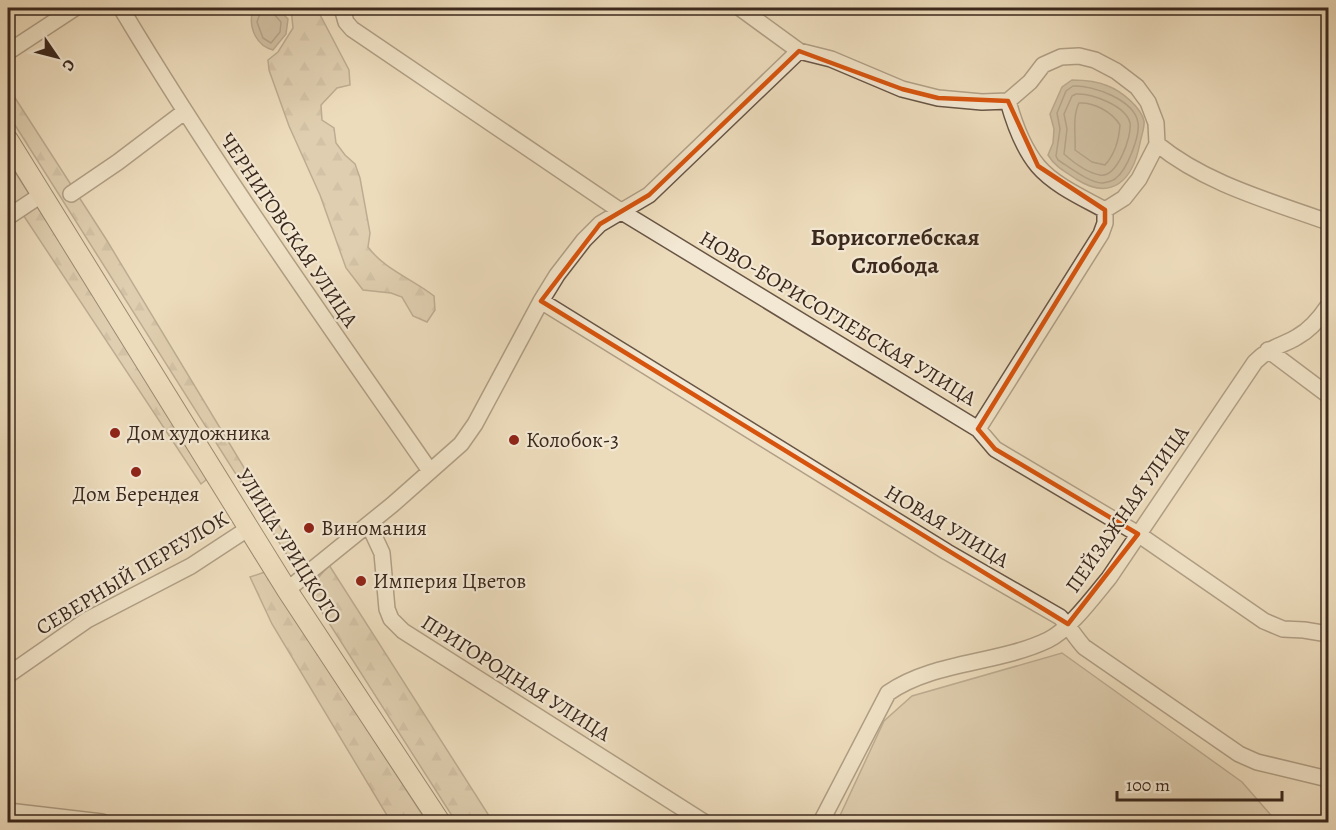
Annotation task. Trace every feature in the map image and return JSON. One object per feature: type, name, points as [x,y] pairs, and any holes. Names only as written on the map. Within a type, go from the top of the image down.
[{"type":"main road","name":"УЛИЦА УРИЦКОГО","points":[[8,140],[287,590],[440,822]]},
{"type":"street","points":[[8,52],[75,8]]},
{"type":"street","name":"ЧЕРНИГОВСКАЯ УЛИЦА","points":[[121,8],[184,112],[430,471]]},
{"type":"street","name":"НОВО-БОРИСОГЛЕБСКАЯ УЛИЦА","points":[[342,8],[346,22],[352,29],[622,212],[978,429],[995,449],[1138,534],[1264,621],[1283,629],[1329,634]]},
{"type":"street","points":[[740,8],[799,51],[831,59],[902,89],[938,98],[982,102],[1008,101],[1030,82],[1043,65],[1061,57],[1078,56],[1095,60],[1116,71],[1137,87],[1148,102],[1156,123],[1157,144],[1139,178],[1124,198],[1105,210]]},
{"type":"street","points":[[287,590],[369,525],[461,444],[475,424],[556,275],[584,240],[600,224],[649,195],[799,51]]},
{"type":"street","points":[[1008,101],[1014,123],[1038,166],[1058,182],[1105,210]]},
{"type":"street","points":[[71,194],[184,112]]},
{"type":"street","points":[[1157,144],[1176,160],[1211,178],[1326,223]]},
{"type":"street","points":[[8,217],[41,195]]},
{"type":"street","points":[[978,429],[1101,234],[1105,223],[1105,210]]},
{"type":"street","name":"НОВАЯ УЛИЦА","points":[[541,300],[947,552],[1060,617],[1068,624],[1071,634],[1084,647],[1239,754],[1257,762],[1329,779]]},
{"type":"street","name":"ПЕЙЗАЖНАЯ УЛИЦА","points":[[821,822],[888,693],[901,684],[1016,652],[1050,639],[1068,624],[1087,605],[1108,578],[1255,362],[1268,350],[1298,337],[1320,318],[1329,306]]},
{"type":"street","points":[[1268,350],[1329,395]]},
{"type":"street","name":"ПРИГОРОДНАЯ УЛИЦА","points":[[369,525],[382,553],[387,609],[391,619],[404,631],[704,822]]},
{"type":"street","name":"СЕВЕРНЫЙ ПЕРЕУЛОК","points":[[8,675],[87,620],[191,566],[249,528]]},
{"type":"street","points":[[8,811],[50,819],[102,822]]},
{"type":"highlighted area","points":[[799,51],[902,89],[938,98],[1008,101],[1038,166],[1105,210],[1105,223],[978,429],[995,449],[1138,534],[1068,624],[541,301],[600,224],[649,195]]},
{"type":"green space","points":[[291,8],[317,9],[349,70],[350,85],[337,88],[321,105],[322,120],[334,128],[336,143],[355,164],[360,178],[370,233],[368,247],[390,268],[434,296],[435,310],[427,322],[413,316],[402,297],[391,293],[363,290],[346,268],[320,195],[289,126],[269,70],[268,60],[278,52],[293,28]]},
{"type":"green space","points":[[8,87],[106,239],[298,557],[294,561],[289,558],[8,114]]},
{"type":"green space","points":[[8,161],[205,469],[206,480],[201,484],[8,192]]},
{"type":"green space","points":[[329,565],[493,822],[456,822],[308,590]]},
{"type":"green space","points":[[265,572],[427,822],[391,822],[272,624],[250,577]]},
{"type":"green space","points":[[1062,653],[1242,782],[1277,822],[837,822],[884,721],[912,696]]},
{"type":"water","points":[[260,8],[278,9],[288,19],[286,34],[273,50],[263,45],[253,31],[252,13]]},
{"type":"water","points":[[1072,80],[1095,82],[1113,88],[1130,100],[1142,116],[1143,129],[1137,156],[1126,177],[1119,184],[1100,188],[1089,186],[1057,166],[1048,155],[1053,143],[1054,129],[1050,114],[1062,87]]},
{"type":"place","name":"Дом художника","points":[[115,433]]},
{"type":"place","name":"Колобок-3","points":[[514,440]]},
{"type":"place","name":"Дом Берендея","points":[[136,472]]},
{"type":"place","name":"Виномания","points":[[309,528]]},
{"type":"place","name":"Империя Цветов","points":[[361,581]]},
{"type":"district","name":"Борисоглебская Слобода","points":[[895,251]]}]
